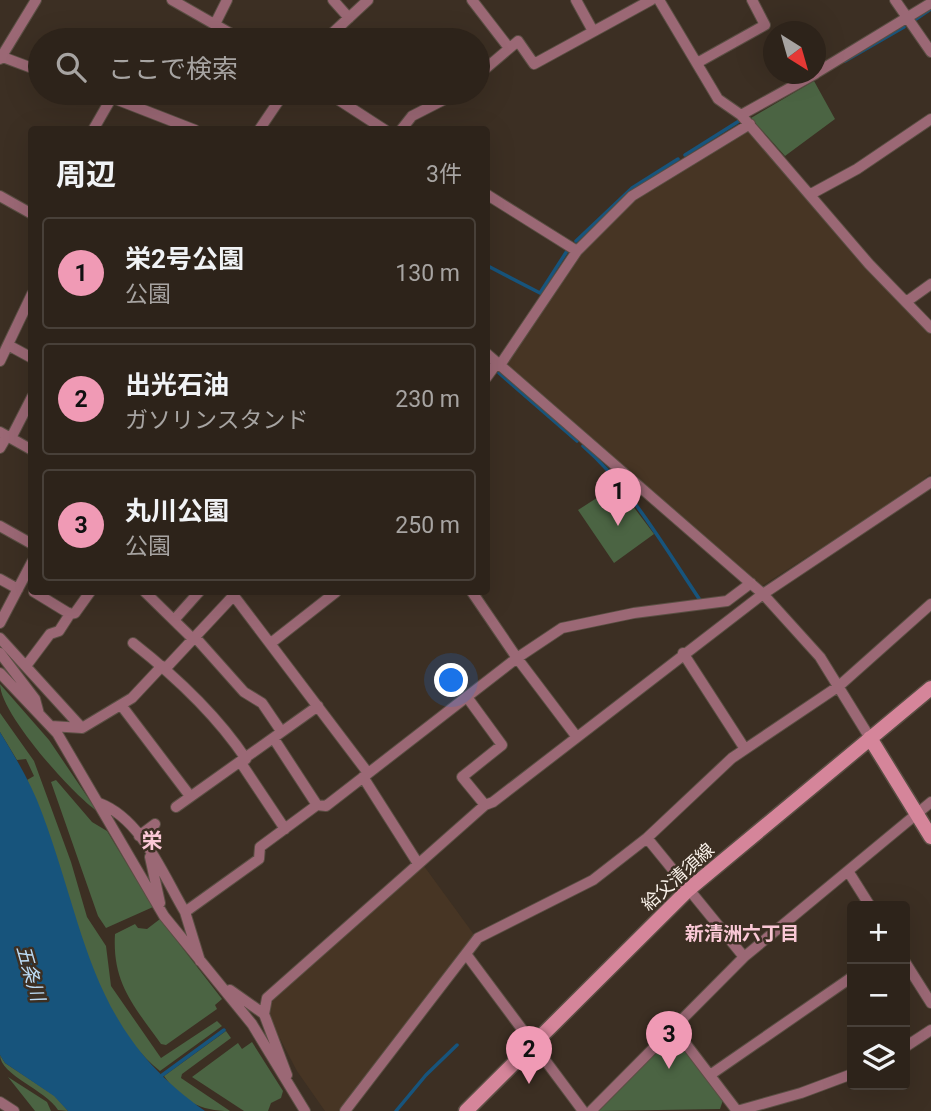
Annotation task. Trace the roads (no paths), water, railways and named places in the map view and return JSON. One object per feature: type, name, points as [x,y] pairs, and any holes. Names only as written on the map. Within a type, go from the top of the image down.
[{"type":"main road","name":"給父清須線","points":[[466,1111],[688,890],[931,688]]},
{"type":"main road","points":[[870,738],[931,837]]},
{"type":"street","points":[[28,67],[0,57],[36,0]]},
{"type":"street","points":[[172,0],[222,28]]},
{"type":"street","points":[[215,24],[227,0]]},
{"type":"street","points":[[333,0],[349,18]]},
{"type":"street","points":[[338,28],[368,0]]},
{"type":"street","points":[[471,0],[509,48]]},
{"type":"street","points":[[576,0],[593,31]]},
{"type":"street","points":[[490,65],[517,41],[534,64],[651,0]]},
{"type":"street","points":[[659,0],[718,99],[750,124],[869,264],[931,328]]},
{"type":"street","points":[[697,63],[765,25],[752,0]]},
{"type":"street","points":[[895,0],[931,52]]},
{"type":"street","points":[[826,67],[931,3]]},
{"type":"street","points":[[741,115],[797,84]]},
{"type":"street","points":[[95,126],[107,105]]},
{"type":"street","points":[[132,105],[185,126]]},
{"type":"street","points":[[262,126],[276,105]]},
{"type":"street","points":[[346,105],[378,126]]},
{"type":"street","points":[[404,126],[412,116],[434,105]]},
{"type":"street","points":[[811,194],[857,169],[931,119]]},
{"type":"street","points":[[490,374],[577,251],[632,197],[750,124]]},
{"type":"street","points":[[0,196],[28,212]]},
{"type":"street","points":[[490,197],[577,251]]},
{"type":"street","points":[[906,302],[931,284]]},
{"type":"street","points":[[0,361],[28,304]]},
{"type":"street","points":[[8,345],[28,356]]},
{"type":"street","points":[[490,356],[763,594],[805,638],[839,686],[870,738]]},
{"type":"street","points":[[0,449],[6,435],[28,403]]},
{"type":"street","points":[[6,435],[28,448]]},
{"type":"street","points":[[291,1092],[264,1014],[267,998],[416,862],[485,805],[493,803],[683,653],[763,594],[929,488]]},
{"type":"street","points":[[0,526],[28,542]]},
{"type":"street","points":[[0,623],[28,569]]},
{"type":"street","points":[[0,579],[28,589]]},
{"type":"street","points":[[185,912],[259,859],[260,847],[317,805],[326,806],[517,658],[562,628],[634,613],[727,601],[751,583]]},
{"type":"street","points":[[49,595],[70,614]]},
{"type":"street","points":[[26,666],[50,634],[59,631],[88,595]]},
{"type":"street","points":[[148,595],[194,638],[244,692],[262,703],[317,805]]},
{"type":"street","points":[[174,620],[197,595]]},
{"type":"street","points":[[51,726],[82,728],[132,698],[194,638],[230,595]]},
{"type":"street","points":[[234,595],[318,706],[365,775],[416,862]]},
{"type":"street","points":[[271,643],[332,595]]},
{"type":"street","points":[[474,595],[517,658],[576,736]]},
{"type":"street","points":[[345,1111],[478,938],[593,880],[648,838],[745,749],[839,686],[931,604]]},
{"type":"street","points":[[0,638],[82,728]]},
{"type":"street","points":[[133,643],[164,667],[230,735],[285,829]]},
{"type":"street","points":[[0,653],[35,699],[40,716]]},
{"type":"street","points":[[683,653],[745,749]]},
{"type":"street","points":[[0,673],[51,726],[164,916],[252,1024],[305,1111]]},
{"type":"street","points":[[467,697],[502,745],[462,777],[485,805]]},
{"type":"street","points":[[121,705],[190,796]]},
{"type":"street","points":[[176,807],[318,706]]},
{"type":"street","points":[[590,1111],[744,957],[931,802]]},
{"type":"street","points":[[99,803],[113,808],[151,853],[185,912],[200,961]]},
{"type":"street","points":[[139,836],[155,824]]},
{"type":"street","points":[[648,838],[744,957]]},
{"type":"street","points":[[151,853],[149,859],[164,916]]},
{"type":"street","points":[[848,871],[867,901]]},
{"type":"street","points":[[466,954],[583,1111]]},
{"type":"street","points":[[906,964],[931,1003]]},
{"type":"street","points":[[710,1075],[847,980]]},
{"type":"street","points":[[222,985],[264,1014]]},
{"type":"street","points":[[673,1027],[737,1111],[802,1094],[847,1076]]},
{"type":"street","points":[[910,1044],[931,1030]]},
{"type":"street","points":[[0,1102],[14,1111]]},
{"type":"water","name":"五条川","points":[[0,732],[38,803],[83,939],[114,1013],[137,1047],[167,1080],[205,1111],[68,1111],[54,1096],[5,1063],[0,1055]]},
{"type":"waterway","points":[[916,19],[931,9]]},
{"type":"waterway","points":[[845,61],[904,27]]},
{"type":"waterway","points":[[685,155],[739,121]]},
{"type":"waterway","points":[[576,241],[632,188],[678,159]]},
{"type":"waterway","points":[[490,267],[540,293],[567,251]]},
{"type":"waterway","points":[[499,373],[577,441]]},
{"type":"waterway","points":[[583,446],[632,499],[700,600]]},
{"type":"waterway","points":[[161,1076],[224,1030]]},
{"type":"waterway","points":[[396,1111],[426,1075],[457,1045]]},
{"type":"place","name":"栄2号公園","points":[[618,526]]},
{"type":"place","name":"丸川公園","points":[[669,1069]]},
{"type":"place","name":"出光石油","points":[[529,1084]]},
{"type":"district","name":"栄","points":[[152,841]]},
{"type":"district","name":"新清洲六丁目","points":[[742,933]]}]
